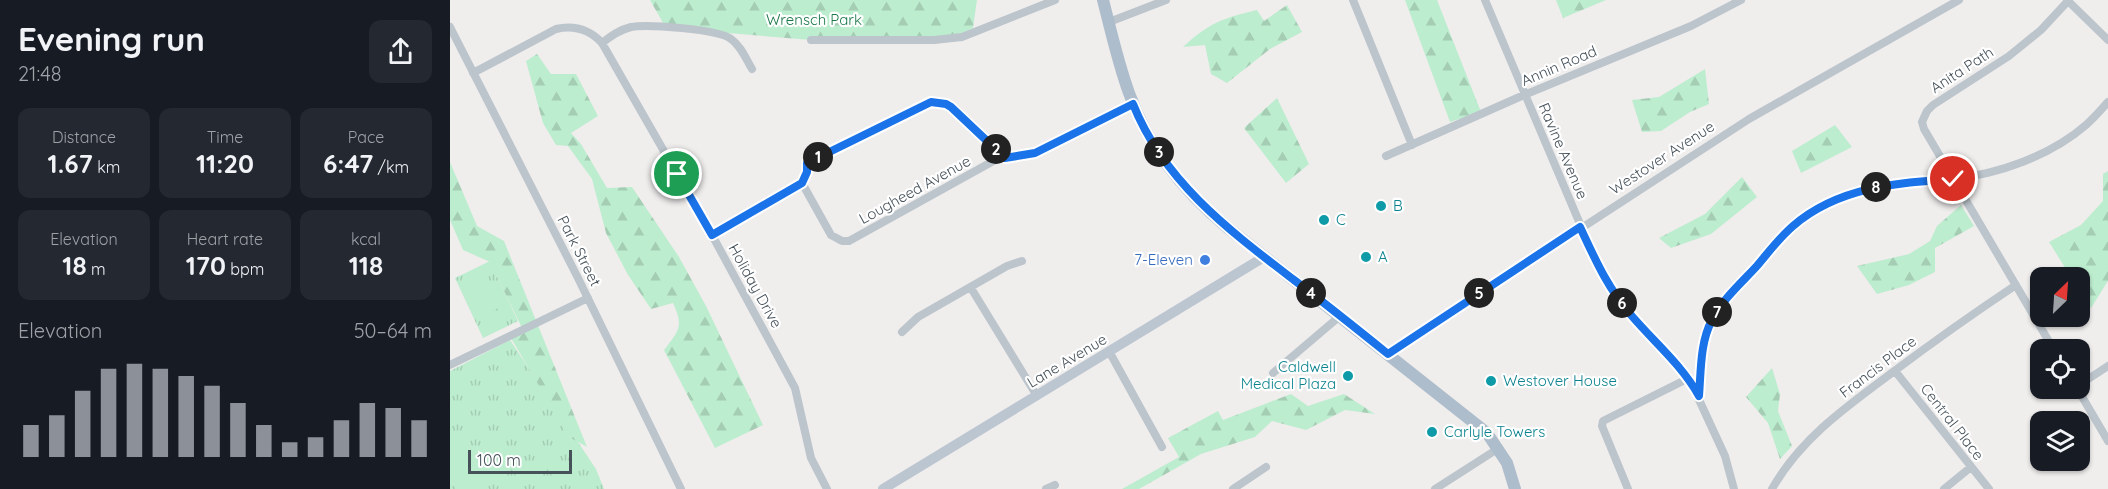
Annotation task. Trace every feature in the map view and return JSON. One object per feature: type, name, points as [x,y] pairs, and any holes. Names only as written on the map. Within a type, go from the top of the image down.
[{"type":"main road","points":[[1103,0],[1121,69],[1133,104],[1150,138],[1177,178],[1213,216],[1479,426],[1498,448],[1507,463],[1515,489]]},
{"type":"street","points":[[811,40],[934,40],[962,37],[1055,0]]},
{"type":"street","points":[[1109,21],[1166,0]]},
{"type":"street","points":[[1353,0],[1412,145]]},
{"type":"street","name":"Ravine Avenue","points":[[1485,0],[1600,272],[1630,315],[1689,378],[1725,456],[1734,489]]},
{"type":"street","name":"Annin Road","points":[[1386,156],[1524,95],[1691,26],[1732,2],[1741,0]]},
{"type":"street","name":"Westover Avenue","points":[[1388,354],[1749,119],[1959,0]]},
{"type":"street","points":[[2067,1],[2108,40]]},
{"type":"street","name":"Anita Path","points":[[2048,339],[1922,122],[1927,111],[1954,90],[2009,56],[2041,30],[2067,1]]},
{"type":"street","points":[[473,73],[556,29],[565,27],[583,29],[602,42],[620,30],[637,26],[714,32],[738,44],[752,69]]},
{"type":"street","name":"Park Street","points":[[450,27],[588,298],[681,489]]},
{"type":"street","name":"Holiday Drive","points":[[602,42],[712,235],[795,388],[811,458],[827,489]]},
{"type":"street","points":[[712,235],[802,183],[807,172],[807,163],[931,102],[951,107],[1005,158]]},
{"type":"street","points":[[1699,396],[1702,355],[1712,319],[1728,297],[1792,227],[1809,214],[1868,188],[1897,183],[1953,179],[2003,168],[2038,156],[2066,140],[2108,102]]},
{"type":"street","name":"Lougheed Avenue","points":[[802,183],[831,235],[842,241],[849,241],[987,165],[1005,158],[1035,153],[1133,104]]},
{"type":"street","name":"Lane Avenue","points":[[883,489],[1110,353],[1264,257]]},
{"type":"street","points":[[902,332],[918,318],[1007,266],[1022,261]]},
{"type":"street","name":"Francis Place","points":[[1772,489],[1796,453],[1855,400],[2016,285]]},
{"type":"street","points":[[970,288],[1037,396]]},
{"type":"street","points":[[450,365],[588,298]]},
{"type":"street","points":[[1273,373],[1340,316]]},
{"type":"street","points":[[1110,353],[1162,447]]},
{"type":"street","points":[[2090,379],[2108,366]]},
{"type":"street","name":"Central Place","points":[[1895,371],[1989,489]]},
{"type":"street","points":[[1628,489],[1602,421],[1689,378]]},
{"type":"street","points":[[2085,399],[2108,441]]},
{"type":"street","points":[[1435,489],[1498,448]]},
{"type":"street","points":[[1233,489],[1266,467]]},
{"type":"street","points":[[1944,489],[1971,467]]},
{"type":"street","points":[[1046,489],[1055,485]]},
{"type":"green space","name":"Wrensch Park","points":[[650,0],[977,0],[973,28],[952,38],[811,40],[666,28]]},
{"type":"green space","points":[[1405,0],[1437,0],[1481,112],[1450,122]]},
{"type":"green space","points":[[1556,0],[1606,0],[1563,18]]},
{"type":"green space","points":[[1287,5],[1302,32],[1270,49],[1227,83],[1211,74],[1205,45],[1183,47],[1201,32],[1226,19],[1257,10],[1264,21]]},
{"type":"green space","points":[[537,54],[551,74],[576,74],[598,116],[571,133],[581,144],[607,188],[632,187],[679,257],[706,306],[763,425],[715,448],[664,350],[676,333],[679,323],[673,303],[651,309],[628,275],[606,233],[592,179],[568,146],[556,145],[543,123],[526,61]]},
{"type":"green space","points":[[1705,69],[1709,104],[1690,112],[1661,131],[1642,132],[1632,100],[1659,97]]},
{"type":"green space","points":[[1277,98],[1309,164],[1286,183],[1244,128]]},
{"type":"green space","points":[[1835,125],[1852,147],[1801,173],[1792,151]]},
{"type":"green space","points":[[450,162],[477,226],[504,241],[587,447],[569,437],[511,338],[524,332],[490,262],[463,250],[450,220]]},
{"type":"green space","points":[[2108,171],[2108,281],[2091,308],[2090,267],[2065,267],[2049,242],[2081,225],[2103,201],[2103,174]]},
{"type":"green space","points":[[1742,177],[1757,197],[1711,234],[1671,248],[1659,238],[1705,214]]},
{"type":"green space","points":[[1961,205],[1974,226],[1935,248],[1935,272],[1909,285],[1877,294],[1857,266],[1909,254],[1930,241],[1937,226]]},
{"type":"green space","points":[[490,261],[518,321],[483,338],[455,278]]},
{"type":"green space","points":[[484,267],[489,277],[467,288],[462,278]]},
{"type":"green space","points":[[491,281],[496,291],[474,302],[469,292]]},
{"type":"green space","points":[[498,296],[503,306],[481,316],[476,306]]},
{"type":"green space","points":[[505,310],[510,320],[487,331],[482,321]]},
{"type":"green space","points":[[510,340],[596,469],[604,489],[450,489],[450,371]]},
{"type":"green space","points":[[1772,368],[1780,394],[1778,411],[1792,446],[1780,459],[1768,423],[1746,397]]},
{"type":"green space","points":[[1291,394],[1308,406],[1344,394],[1375,414],[1345,410],[1306,430],[1272,421],[1255,437],[1201,454],[1139,489],[1122,489],[1179,457],[1168,438],[1218,411],[1223,420]]},
{"type":"green space","points":[[461,446],[475,448],[486,455],[493,465],[497,479],[475,489],[456,489],[450,477],[450,452]]},
{"type":"place","name":"B","points":[[1381,206]]},
{"type":"place","name":"C","points":[[1324,220]]},
{"type":"place","name":"A","points":[[1366,257]]},
{"type":"place","name":"7-Eleven","points":[[1205,260]]},
{"type":"place","name":"Caldwell Medical Plaza","points":[[1348,376]]},
{"type":"place","name":"Westover House","points":[[1491,381]]},
{"type":"place","name":"Carlyle Towers","points":[[1432,432]]},
{"type":"route","points":[[677,174],[712,235],[802,183],[807,172],[807,163],[931,102],[951,107],[1005,158],[1035,153],[1133,104],[1153,144],[1177,178],[1201,205],[1388,354],[1398,345],[1580,227],[1600,272],[1615,294],[1630,315],[1677,363],[1699,396],[1702,355],[1712,319],[1728,297],[1792,227],[1809,214],[1868,188],[1897,183],[1953,179]]}]
